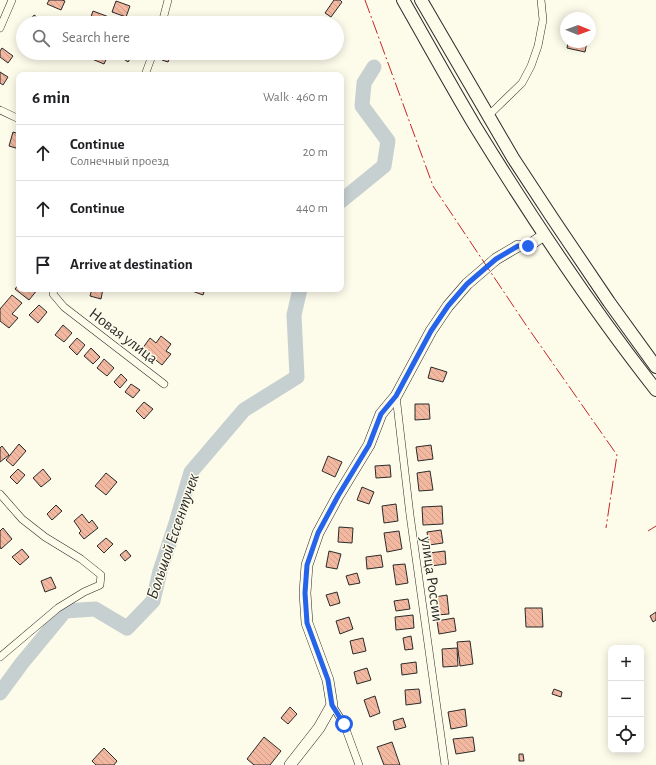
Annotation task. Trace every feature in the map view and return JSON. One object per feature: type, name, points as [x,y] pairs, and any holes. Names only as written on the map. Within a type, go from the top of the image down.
[{"type":"main road","points":[[403,0],[475,125],[544,234],[597,312],[656,390]]},
{"type":"main road","points":[[421,0],[513,158],[609,302],[656,367]]},
{"type":"street","points":[[0,28],[12,0]]},
{"type":"street","points":[[164,16],[168,0]]},
{"type":"street","points":[[488,116],[522,83],[531,66],[538,46],[543,20],[542,0]]},
{"type":"street","points":[[146,72],[150,60]]},
{"type":"street","points":[[0,110],[16,118]]},
{"type":"street","points":[[359,765],[344,724],[332,705],[328,680],[307,623],[305,593],[307,565],[318,533],[338,496],[369,445],[381,414],[396,396],[431,331],[448,306],[467,284],[496,259],[518,246],[528,246],[544,234]]},
{"type":"street","name":"Новая улица","points":[[54,292],[64,307],[164,384]]},
{"type":"street","name":"улица России","points":[[396,396],[410,515],[444,765]]},
{"type":"street","points":[[0,494],[22,519],[45,537],[81,558],[101,575],[100,585],[84,592],[58,608],[0,658]]},
{"type":"street","points":[[290,765],[319,728],[332,705]]},
{"type":"building","points":[[49,0],[65,1],[61,10],[47,4]]},
{"type":"building","points":[[334,0],[340,0],[342,2],[332,16],[325,13]]},
{"type":"building","points":[[116,1],[130,6],[126,16],[112,12]]},
{"type":"building","points":[[93,11],[106,16],[91,16]]},
{"type":"building","points":[[2,48],[13,56],[8,63],[0,57],[0,51]]},
{"type":"building","points":[[567,48],[586,48],[585,52]]},
{"type":"building","points":[[94,60],[106,60],[104,64]]},
{"type":"building","points":[[0,72],[8,77],[3,85],[0,83]]},
{"type":"building","points":[[13,132],[16,133],[16,148],[9,146]]},
{"type":"building","points":[[19,292],[36,292],[29,300]]},
{"type":"building","points":[[91,292],[102,292],[101,299],[90,296]]},
{"type":"building","points":[[195,292],[204,292],[203,295]]},
{"type":"building","points":[[12,295],[22,303],[12,314],[18,318],[9,328],[0,321],[0,309]]},
{"type":"building","points":[[39,305],[47,312],[38,323],[29,315]]},
{"type":"building","points":[[63,325],[72,333],[64,342],[55,335]]},
{"type":"building","points":[[161,336],[171,344],[166,351],[171,354],[162,365],[142,349],[150,338],[156,343]]},
{"type":"building","points":[[77,338],[85,345],[77,355],[69,347]]},
{"type":"building","points":[[91,348],[100,357],[93,364],[84,356]]},
{"type":"building","points":[[104,359],[114,368],[107,376],[97,368]]},
{"type":"building","points":[[431,367],[447,372],[443,382],[428,378]]},
{"type":"building","points":[[121,374],[127,380],[120,388],[114,382]]},
{"type":"building","points":[[131,384],[140,390],[133,398],[125,392]]},
{"type":"building","points":[[144,402],[153,409],[144,419],[136,411]]},
{"type":"building","points":[[415,404],[429,404],[430,419],[415,420]]},
{"type":"building","points":[[19,444],[26,451],[13,466],[6,460]]},
{"type":"building","points":[[431,445],[433,459],[418,461],[416,447]]},
{"type":"building","points":[[2,446],[9,455],[0,462],[0,448]]},
{"type":"building","points":[[328,456],[342,462],[335,477],[322,471]]},
{"type":"building","points":[[390,465],[391,477],[376,478],[375,466]]},
{"type":"building","points":[[18,469],[25,475],[17,484],[10,477]]},
{"type":"building","points":[[43,469],[51,479],[41,487],[33,478]]},
{"type":"building","points":[[430,471],[433,490],[419,491],[417,473]]},
{"type":"building","points":[[106,473],[117,482],[106,495],[95,486]]},
{"type":"building","points":[[362,487],[374,492],[369,504],[357,500]]},
{"type":"building","points":[[396,504],[398,521],[384,523],[382,506]]},
{"type":"building","points":[[56,505],[62,511],[52,520],[47,514]]},
{"type":"building","points":[[442,506],[443,524],[423,525],[422,507]]},
{"type":"building","points":[[82,514],[89,523],[92,520],[98,528],[84,539],[79,533],[81,531],[74,521]]},
{"type":"building","points":[[339,527],[353,528],[352,543],[338,542]]},
{"type":"building","points":[[3,528],[12,539],[1,549],[0,531]]},
{"type":"building","points":[[441,530],[443,543],[429,545],[427,532]]},
{"type":"building","points":[[399,531],[402,549],[387,552],[384,533]]},
{"type":"building","points":[[106,538],[113,544],[104,553],[97,546]]},
{"type":"building","points":[[22,549],[29,557],[20,565],[12,557]]},
{"type":"building","points":[[126,550],[131,556],[125,561],[120,555]]},
{"type":"building","points":[[329,551],[341,554],[337,569],[326,567]]},
{"type":"building","points":[[445,551],[446,564],[431,566],[429,553]]},
{"type":"building","points":[[381,555],[383,567],[367,569],[366,557]]},
{"type":"building","points":[[405,564],[408,583],[396,585],[393,565]]},
{"type":"building","points":[[357,573],[360,583],[349,585],[346,576]]},
{"type":"building","points":[[51,577],[56,588],[45,592],[41,581]]},
{"type":"building","points":[[337,592],[340,603],[330,606],[326,595]]},
{"type":"building","points":[[447,595],[449,614],[437,615],[435,597]]},
{"type":"building","points":[[408,599],[410,609],[396,611],[394,601]]},
{"type":"building","points":[[525,608],[542,608],[543,627],[526,627]]},
{"type":"building","points":[[656,612],[656,620],[653,622],[650,616]]},
{"type":"building","points":[[413,615],[414,628],[396,630],[395,617]]},
{"type":"building","points":[[349,617],[353,629],[340,634],[336,621]]},
{"type":"building","points":[[454,618],[456,631],[439,634],[437,621]]},
{"type":"building","points":[[411,636],[413,649],[405,650],[403,638]]},
{"type":"building","points":[[363,638],[366,651],[353,654],[350,641]]},
{"type":"building","points":[[470,641],[473,664],[460,666],[457,642]]},
{"type":"building","points":[[457,648],[458,666],[443,667],[442,649]]},
{"type":"building","points":[[416,662],[417,673],[402,675],[401,664]]},
{"type":"building","points":[[367,668],[371,680],[357,684],[354,672]]},
{"type":"building","points":[[419,689],[421,703],[406,705],[405,690]]},
{"type":"building","points":[[554,689],[562,692],[561,697],[552,694]]},
{"type":"building","points":[[375,696],[380,713],[370,717],[364,700]]},
{"type":"building","points":[[290,707],[297,714],[288,724],[281,718]]},
{"type":"building","points":[[465,709],[467,726],[451,729],[448,712]]},
{"type":"building","points":[[403,718],[406,727],[395,730],[393,721]]},
{"type":"building","points":[[264,737],[281,751],[270,765],[254,765],[247,759]]},
{"type":"building","points":[[473,737],[475,751],[456,754],[453,739]]},
{"type":"building","points":[[392,742],[400,765],[384,765],[377,747]]},
{"type":"building","points":[[104,748],[117,761],[114,765],[96,765],[92,761]]},
{"type":"building","points":[[519,754],[523,754],[524,761],[519,761]]},
{"type":"waterway","name":"Большой Ессентучек","points":[[344,199],[384,166],[388,141],[362,106],[364,83],[374,67]]},
{"type":"waterway","name":"Большой Ессентучек","points":[[0,693],[22,663],[65,611],[95,609],[127,628],[153,601],[160,571],[191,472],[244,410],[297,377],[294,315],[299,292]]},
{"type":"power","points":[[365,0],[433,186],[526,325],[617,455],[606,528]]},
{"type":"power","points":[[648,531],[656,526]]},
{"type":"route","points":[[344,724],[332,705],[328,680],[307,623],[305,593],[307,565],[318,533],[338,496],[369,445],[381,414],[396,396],[431,331],[448,306],[467,284],[496,259],[518,246],[528,246]]}]
